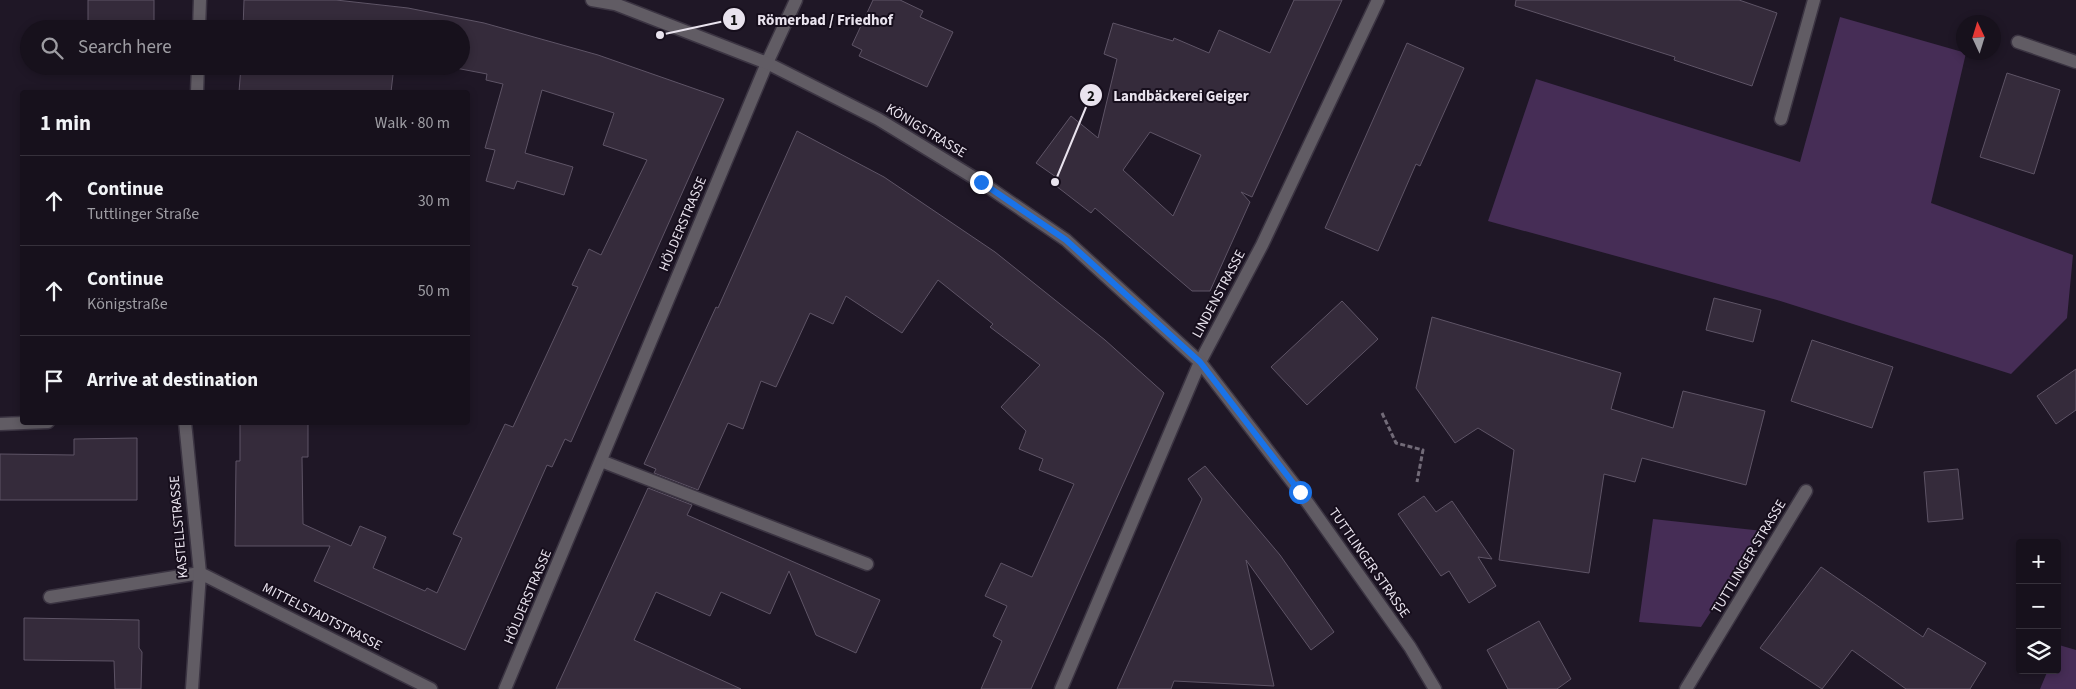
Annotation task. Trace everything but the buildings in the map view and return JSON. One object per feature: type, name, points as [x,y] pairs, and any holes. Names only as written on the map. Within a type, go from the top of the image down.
[{"type":"street","points":[[199,20],[200,0]]},
{"type":"street","name":"KÖNIGSTRASSE","points":[[592,0],[615,4],[767,63],[878,119],[981,182],[1066,240],[1200,362]]},
{"type":"street","name":"HÖLDERSTRASSE","points":[[505,689],[767,63],[796,0]]},
{"type":"street","name":"LINDENSTRASSE","points":[[1061,689],[1200,362],[1262,245],[1378,0]]},
{"type":"street","points":[[1781,119],[1814,0]]},
{"type":"street","points":[[2018,42],[2076,62]]},
{"type":"street","points":[[197,90],[198,75]]},
{"type":"street","name":"TUTTLINGER STRASSE","points":[[1200,362],[1300,492],[1410,647],[1435,689]]},
{"type":"street","points":[[0,424],[20,423]]},
{"type":"street","name":"KASTELLSTRASSE","points":[[184,425],[200,573],[192,689]]},
{"type":"street","points":[[601,462],[867,564]]},
{"type":"street","name":"TUTTLINGER STRASSE","points":[[1686,689],[1806,492]]},
{"type":"street","points":[[50,597],[200,573]]},
{"type":"street","name":"MITTELSTADTSTRASSE","points":[[200,573],[431,689]]},
{"type":"path","points":[[1382,413],[1396,443],[1423,450],[1417,482]]},
{"type":"shaded area","points":[[1840,17],[1956,50],[1956,60],[1964,60],[1931,203],[2073,255],[2067,318],[2011,374],[1777,300],[1488,221],[1536,79],[1800,162]]},
{"type":"shaded area","points":[[1653,519],[1763,531],[1701,627],[1639,622]]},
{"type":"shaded area","points":[[2061,646],[2076,650],[2076,689],[2040,689],[2046,674],[2061,674]]},
{"type":"place","name":"Römerbad / Friedhof","points":[[660,35]]},
{"type":"place","name":"Landbäckerei Geiger","points":[[1055,182]]},
{"type":"route","points":[[981,182],[1066,240],[1200,362],[1300,492]]}]
